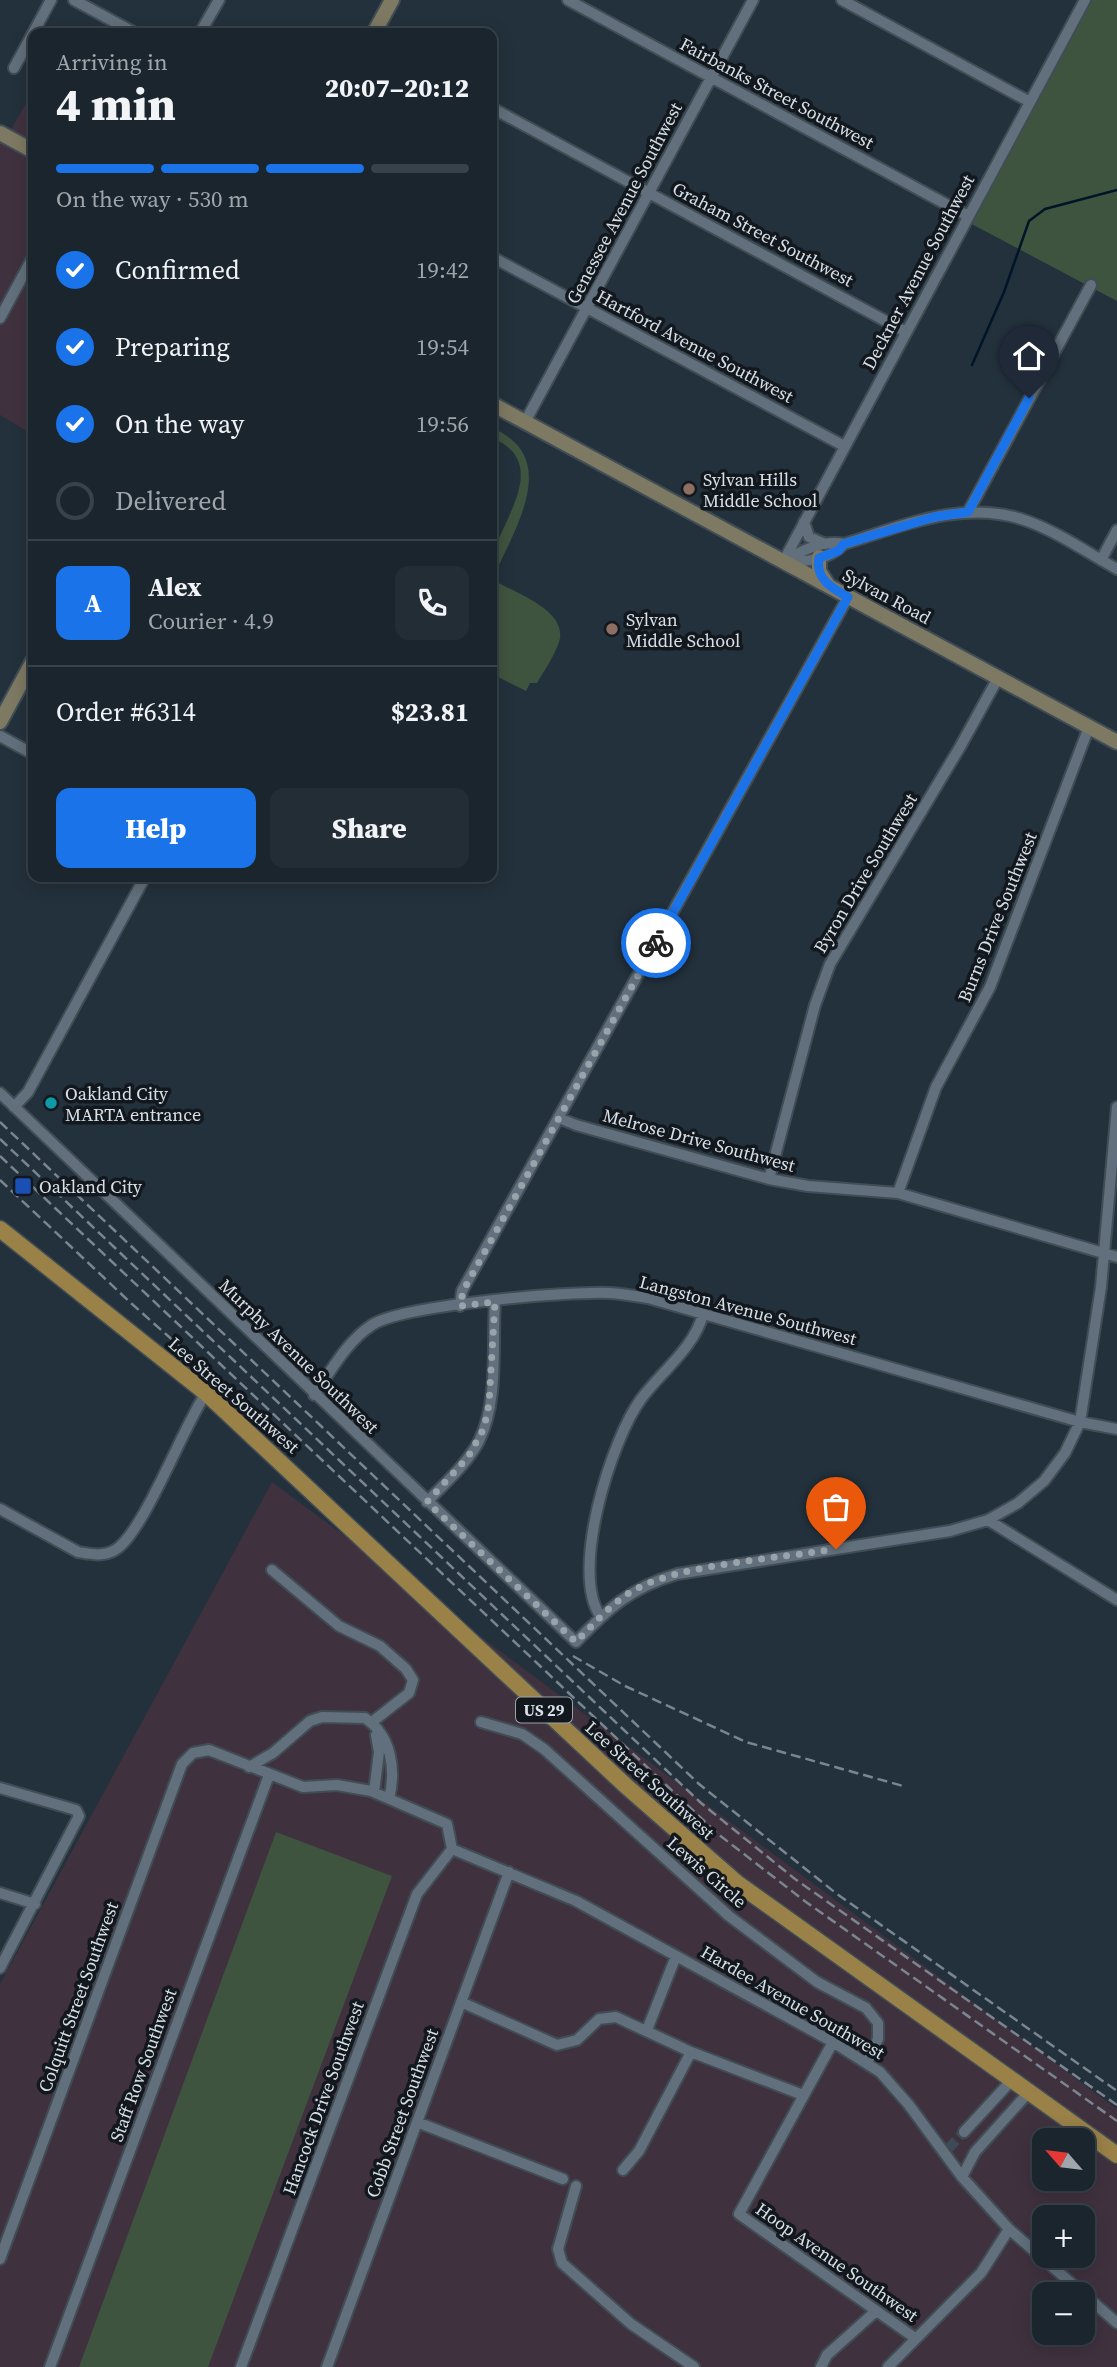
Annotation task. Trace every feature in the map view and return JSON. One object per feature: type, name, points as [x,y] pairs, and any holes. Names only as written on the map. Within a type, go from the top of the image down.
[{"type":"main road","points":[[377,28],[392,0]]},
{"type":"main road","points":[[0,133],[28,148]]},
{"type":"main road","name":"Sylvan Road","points":[[497,407],[1117,742]]},
{"type":"main road","points":[[822,551],[819,571],[829,586]]},
{"type":"main road","points":[[0,722],[28,670]]},
{"type":"main road","name":"Lee Street Southwest","points":[[0,1229],[206,1393],[680,1836],[795,1927],[1117,2155]]},
{"type":"street","points":[[36,28],[51,0]]},
{"type":"street","points":[[74,0],[126,28]]},
{"type":"street","points":[[203,28],[219,0]]},
{"type":"street","name":"Fairbanks Street Southwest","points":[[568,0],[968,216]]},
{"type":"street","name":"Genessee Avenue Southwest","points":[[526,422],[753,0]]},
{"type":"street","points":[[842,0],[1030,102]]},
{"type":"street","name":"Deckner Avenue Southwest","points":[[783,562],[1085,0]]},
{"type":"street","points":[[14,68],[28,42]]},
{"type":"street","name":"Graham Street Southwest","points":[[497,111],[906,332]]},
{"type":"street","name":"Hartford Avenue Southwest","points":[[497,260],[844,446]]},
{"type":"street","points":[[0,318],[28,266]]},
{"type":"street","points":[[968,512],[1091,285]]},
{"type":"street","points":[[783,562],[803,562],[822,551],[838,551],[844,544],[934,517],[968,512],[1000,513],[1025,520],[1117,569]]},
{"type":"street","points":[[804,522],[809,537],[822,551]]},
{"type":"street","points":[[1101,560],[1117,530]]},
{"type":"street","points":[[460,1306],[463,1291],[848,597]]},
{"type":"street","name":"Byron Drive Southwest","points":[[769,1179],[815,1005],[830,964],[998,678]]},
{"type":"street","name":"Burns Drive Southwest","points":[[898,1193],[936,1087],[990,987],[1089,727]]},
{"type":"street","points":[[0,736],[28,751]]},
{"type":"street","points":[[14,1107],[28,1092],[142,882]]},
{"type":"street","name":"Murphy Avenue Southwest","points":[[0,1093],[576,1642],[601,1617]]},
{"type":"street","points":[[703,1314],[697,1331],[639,1402],[606,1472],[596,1513],[591,1556],[592,1600],[601,1617],[635,1589],[677,1574],[950,1531],[988,1520],[1018,1503],[1044,1481],[1065,1453],[1080,1422],[1105,1253],[1117,1107]]},
{"type":"street","name":"Melrose Drive Southwest","points":[[559,1118],[769,1179],[808,1186],[898,1193],[1117,1257]]},
{"type":"street","name":"Langston Avenue Southwest","points":[[314,1395],[351,1343],[373,1324],[402,1312],[611,1293],[648,1298],[1080,1422],[1117,1429]]},
{"type":"street","points":[[427,1502],[468,1457],[484,1428],[489,1404],[495,1302]]},
{"type":"street","points":[[0,1509],[78,1552],[105,1554],[114,1551],[135,1531],[192,1415],[206,1393]]},
{"type":"street","points":[[988,1520],[1117,1600]]},
{"type":"street","points":[[272,1570],[339,1626],[368,1638],[406,1669],[413,1680],[413,1687],[372,1722]]},
{"type":"street","points":[[249,1767],[273,1753],[310,1721],[322,1717],[365,1718],[372,1722],[387,1746],[393,1762],[393,1782],[389,1799]]},
{"type":"street","points":[[372,1722],[379,1752],[374,1792]]},
{"type":"street","name":"Lewis Circle","points":[[481,1722],[522,1734],[544,1749],[729,1916],[817,1982],[866,2008],[878,2023],[878,2039],[867,2063]]},
{"type":"street","name":"Colquitt Street Southwest","points":[[0,2259],[182,1764],[196,1752],[209,1750],[249,1767]]},
{"type":"street","points":[[249,1767],[303,1787],[352,1786],[374,1792],[447,1824],[452,1849]]},
{"type":"street","name":"Staff Row Southwest","points":[[50,2367],[269,1775]]},
{"type":"street","points":[[0,1788],[76,1810],[79,1822],[0,1968]]},
{"type":"street","name":"Hardee Avenue Southwest","points":[[452,1849],[576,1901],[833,2042],[880,2072],[947,2151],[962,2177],[1009,2229],[1117,2323]]},
{"type":"street","name":"Hancock Drive Southwest","points":[[242,2367],[417,1894],[452,1849]]},
{"type":"street","name":"Cobb Street Southwest","points":[[327,2367],[509,1872]]},
{"type":"street","points":[[0,1892],[35,1904]]},
{"type":"street","points":[[647,2030],[676,1956]]},
{"type":"street","points":[[461,2002],[556,2045],[577,2040],[599,2019],[608,2017],[647,2030],[691,2052],[803,2095],[833,2042]]},
{"type":"street","points":[[623,2170],[639,2151],[691,2052]]},
{"type":"street","points":[[964,2132],[1011,2081]]},
{"type":"street","points":[[962,2177],[975,2152],[1028,2093]]},
{"type":"street","name":"Hoop Avenue Southwest","points":[[803,2095],[738,2214],[915,2338]]},
{"type":"street","points":[[417,2122],[563,2179]]},
{"type":"street","points":[[576,2186],[558,2249],[562,2263],[631,2324],[694,2367]]},
{"type":"street","points":[[888,2367],[981,2273],[1009,2229]]},
{"type":"street","points":[[821,2367],[827,2355],[876,2311]]},
{"type":"shaded area","points":[[28,100],[28,432],[0,415],[0,129],[9,133]]},
{"type":"shaded area","points":[[272,1482],[1117,2109],[1117,2367],[0,2367],[0,1984]]},
{"type":"green space","points":[[1085,0],[1117,0],[1117,301],[964,220]]},
{"type":"green space","points":[[497,431],[513,441],[525,458],[529,477],[520,519],[497,570],[497,544],[519,490],[521,474],[518,460],[509,448],[497,441]]},
{"type":"green space","points":[[497,582],[528,598],[550,614],[560,633],[558,645],[537,683],[530,683],[526,691],[497,676]]},
{"type":"green space","points":[[276,1832],[392,1876],[208,2367],[79,2367]]},
{"type":"waterway","points":[[972,365],[1004,292],[1029,221],[1045,209],[1117,190]]},
{"type":"tunnel","points":[[949,2148],[964,2132]]},
{"type":"railway","points":[[0,1122],[699,1784],[837,1894],[1117,2091]]},
{"type":"railway","points":[[0,1139],[701,1803],[795,1879],[1117,2105]]},
{"type":"railway","points":[[0,1156],[718,1834],[806,1902],[1117,2121]]},
{"type":"railway","points":[[0,1180],[132,1304],[276,1432]]},
{"type":"railway","points":[[573,1656],[625,1686],[746,1742],[903,1786]]},
{"type":"way so far","points":[[656,943],[460,1298],[460,1306],[495,1302],[489,1404],[478,1443],[427,1502],[576,1642],[619,1600],[651,1582],[677,1574],[836,1549]]},
{"type":"place","name":"Sylvan Hills Middle School","points":[[689,489]]},
{"type":"place","name":"Sylvan Middle School","points":[[612,629]]},
{"type":"place","name":"Oakland City MARTA entrance","points":[[51,1103]]},
{"type":"place","name":"Oakland City","points":[[23,1186]]},
{"type":"route","points":[[656,943],[848,597],[829,586],[823,579],[818,566],[819,558],[838,551],[844,544],[934,517],[968,512],[1029,398]]}]
